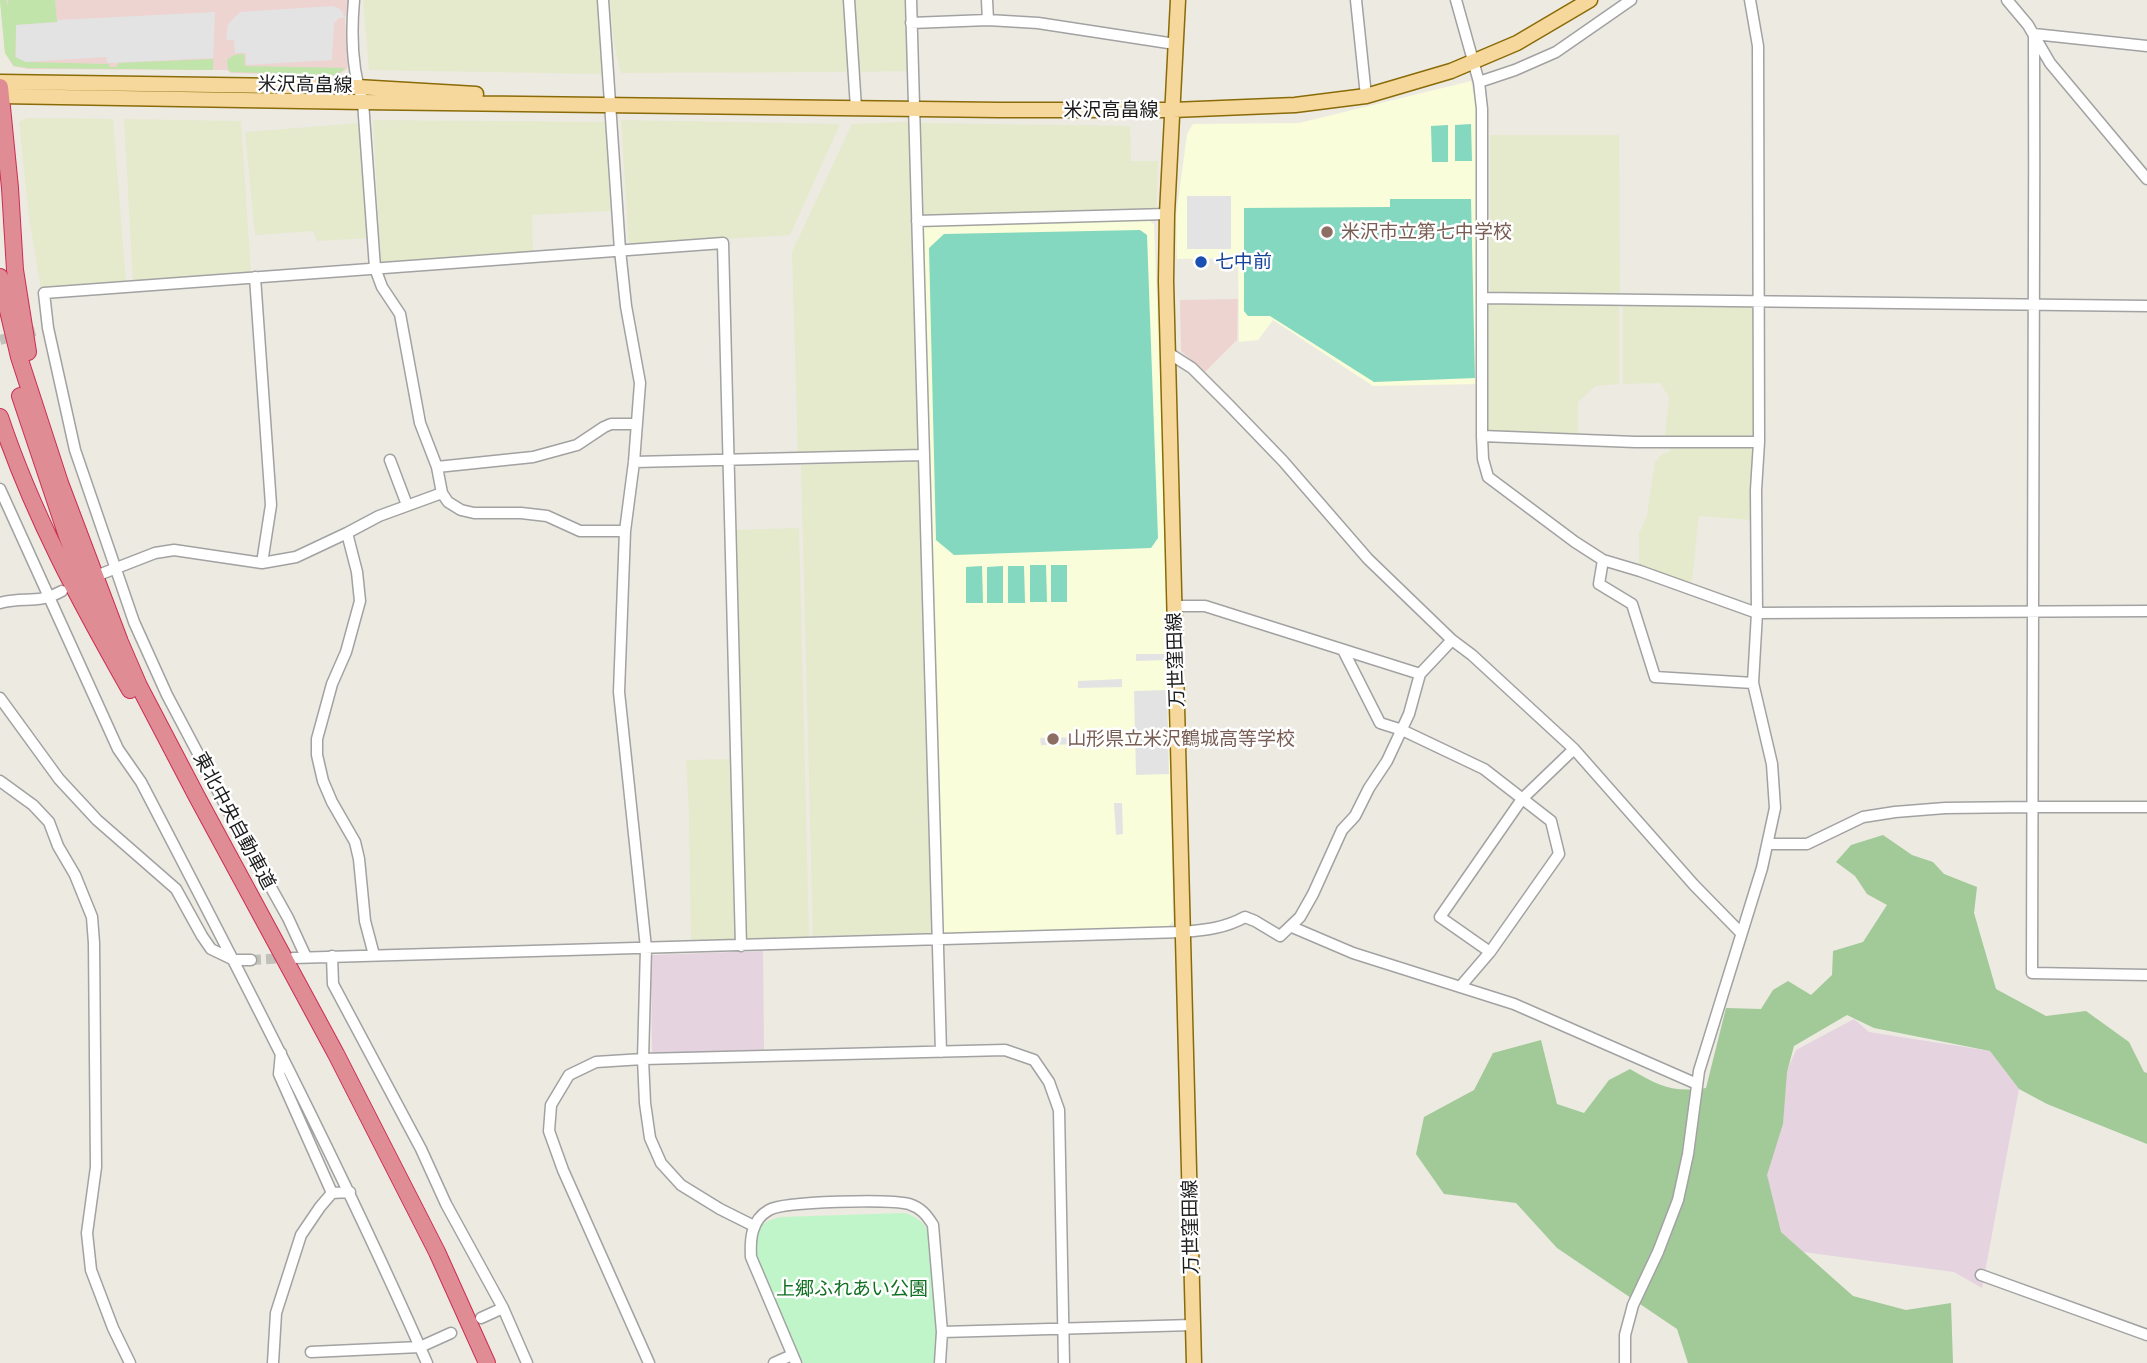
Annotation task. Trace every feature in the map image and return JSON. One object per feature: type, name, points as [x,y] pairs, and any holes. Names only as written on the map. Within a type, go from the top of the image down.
[{"type":"highway","points":[[0,90],[15,270],[39,420]]},
{"type":"highway","name":"東北中央自動車道","points":[[0,277],[19,357],[39,420],[78,533],[139,686],[337,1054],[437,1251],[487,1363]]},
{"type":"highway","name":"東北中央自動車道","points":[[0,318],[28,422],[67,536],[105,635],[130,690],[325,1052],[433,1266],[478,1363]]},
{"type":"highway","points":[[0,416],[30,497],[60,562],[130,690]]},
{"type":"main road","name":"万世窪田線","points":[[1178,0],[1167,214],[1167,352],[1194,1363]]},
{"type":"main road","name":"米沢高畠線","points":[[0,90],[363,102],[914,109],[1173,110],[1295,106],[1366,96],[1416,83],[1473,62],[1527,37],[1590,0]]},
{"type":"main road","name":"米沢高畠線","points":[[0,90],[357,86],[610,104]]},
{"type":"street","points":[[354,0],[352,18],[357,86],[363,102],[375,268],[382,287],[400,314],[420,423],[437,467],[442,493],[448,502],[461,510],[474,513],[547,516],[580,531],[625,531]]},
{"type":"street","points":[[603,0],[620,250],[626,306],[640,383],[625,531],[619,692],[646,948],[643,1059],[645,1103],[650,1138],[661,1163],[681,1185],[754,1226]]},
{"type":"street","points":[[849,0],[856,108]]},
{"type":"street","points":[[911,0],[941,1052]]},
{"type":"street","points":[[987,0],[988,20]]},
{"type":"street","points":[[1356,0],[1366,96]]},
{"type":"street","points":[[1456,0],[1479,82],[1482,110],[1482,436],[1483,459],[1488,477],[1603,560],[1757,613],[2147,611]]},
{"type":"street","points":[[1479,82],[1556,52],[1631,0]]},
{"type":"street","points":[[1625,1363],[1625,1335],[1633,1305],[1658,1252],[1678,1200],[1688,1154],[1697,1084],[1708,1038],[1768,844],[1775,808],[1772,764],[1753,683],[1757,613],[1756,490],[1759,442],[1758,46],[1750,0]]},
{"type":"street","points":[[2007,0],[2028,25],[2050,63],[2147,178]]},
{"type":"street","points":[[911,23],[988,20],[1038,23],[1175,44]]},
{"type":"street","points":[[2034,34],[2147,46]]},
{"type":"street","points":[[2034,34],[2032,974],[2147,975]]},
{"type":"street","points":[[917,221],[1167,214]]},
{"type":"street","points":[[306,957],[288,918],[167,695],[134,622],[75,450],[48,328],[44,293],[723,243],[741,946]]},
{"type":"street","points":[[255,277],[271,505],[262,563]]},
{"type":"street","points":[[1482,298],[2147,306]]},
{"type":"street","points":[[35,331],[48,328]]},
{"type":"street","points":[[1167,352],[1192,368],[1283,461],[1368,559],[1452,640],[1472,655],[1574,749],[1693,885],[1741,933]]},
{"type":"street","points":[[437,467],[534,457],[577,445],[611,424],[636,424]]},
{"type":"street","points":[[1482,436],[1635,442],[1759,442]]},
{"type":"street","points":[[634,462],[923,455]]},
{"type":"street","points":[[390,460],[407,505]]},
{"type":"street","points":[[0,489],[118,750],[141,782],[281,1052],[350,1192],[427,1363]]},
{"type":"street","points":[[101,574],[155,553],[174,550],[262,563],[296,556],[379,516],[442,493]]},
{"type":"street","points":[[347,533],[357,572],[360,601],[346,652],[332,684],[317,739],[317,755],[323,781],[332,802],[355,842],[365,921],[374,955]]},
{"type":"street","points":[[1603,560],[1599,584],[1632,604],[1656,677],[1753,683]]},
{"type":"street","points":[[0,603],[48,599],[62,591]]},
{"type":"street","points":[[1174,606],[1205,606],[1420,674]]},
{"type":"street","points":[[293,958],[1183,932],[1211,930],[1245,917],[1280,936],[1300,917],[1342,830],[1355,816],[1387,761],[1409,714],[1420,674],[1452,640]]},
{"type":"street","points":[[1343,650],[1380,723],[1402,730],[1484,769],[1551,821],[1559,854],[1490,952],[1460,987]]},
{"type":"street","points":[[0,698],[59,779],[97,820],[176,889],[211,948],[234,960],[251,960]]},
{"type":"street","points":[[1490,952],[1440,918],[1522,799],[1574,749]]},
{"type":"street","points":[[0,781],[33,805],[49,822],[92,917],[96,1167],[87,1233],[92,1270],[113,1328],[130,1363]]},
{"type":"street","points":[[1768,844],[1807,845],[1863,817],[1895,812],[1945,808],[2147,807]]},
{"type":"street","points":[[1292,927],[1353,953],[1514,1004],[1697,1084]]},
{"type":"street","points":[[332,956],[333,984],[421,1149],[446,1204],[503,1308],[527,1363]]},
{"type":"street","points":[[649,1363],[563,1170],[549,1131],[551,1105],[569,1075],[596,1062],[643,1059],[1005,1050],[1034,1060],[1049,1082],[1059,1110],[1065,1363]]},
{"type":"street","points":[[281,1052],[279,1074],[332,1193]]},
{"type":"street","points":[[273,1363],[276,1313],[301,1236],[332,1193],[350,1192]]},
{"type":"street","points":[[774,1363],[794,1359],[751,1257],[750,1241],[754,1226],[768,1210],[790,1204],[849,1201],[907,1203],[923,1211],[933,1225],[942,1332],[940,1363]]},
{"type":"street","points":[[1981,1275],[2147,1335]]},
{"type":"street","points":[[481,1318],[503,1308]]},
{"type":"street","points":[[942,1332],[1193,1325]]},
{"type":"street","points":[[312,1352],[420,1347],[451,1333]]},
{"type":"shaded area","points":[[0,0],[349,0],[345,18],[348,68],[337,76],[231,73],[227,70],[28,69],[13,66],[5,53]]},
{"type":"shaded area","points":[[363,0],[598,0],[604,74],[369,70]]},
{"type":"shaded area","points":[[610,0],[847,0],[852,72],[621,73],[614,43]]},
{"type":"shaded area","points":[[855,0],[909,0],[910,71],[859,72]]},
{"type":"shaded area","points":[[333,6],[340,9],[344,18],[339,18],[334,23],[332,60],[246,65],[246,53],[235,53],[234,40],[226,40],[228,24],[240,12]]},
{"type":"shaded area","points":[[215,12],[213,58],[108,63],[106,57],[26,62],[16,57],[16,25],[58,20]]},
{"type":"shaded area","name":"米沢市立第七中学校","points":[[1471,81],[1477,111],[1478,384],[1373,386],[1273,320],[1258,340],[1239,342],[1238,258],[1177,259],[1176,216],[1187,134],[1193,124],[1299,123]]},
{"type":"shaded area","points":[[27,118],[113,119],[126,283],[41,289],[29,217],[19,122]]},
{"type":"shaded area","points":[[124,119],[241,121],[251,273],[133,283]]},
{"type":"shaded area","points":[[373,120],[606,122],[610,211],[532,215],[533,253],[381,264]]},
{"type":"shaded area","points":[[621,120],[840,124],[790,235],[629,245]]},
{"type":"shaded area","points":[[908,122],[921,452],[798,454],[792,252],[852,124]]},
{"type":"shaded area","points":[[360,123],[368,238],[317,241],[313,231],[255,235],[245,132]]},
{"type":"shaded area","points":[[920,123],[1130,126],[1131,161],[1158,161],[1156,212],[924,217]]},
{"type":"shaded area","points":[[1490,135],[1619,135],[1620,294],[1490,294]]},
{"type":"shaded area","points":[[1187,196],[1231,196],[1231,249],[1187,249]]},
{"type":"shaded area","name":"山形県立米沢鶴城高等学校","points":[[1147,219],[1154,224],[1167,557],[1173,921],[1168,927],[946,934],[940,929],[921,231],[927,224]]},
{"type":"shaded area","points":[[1238,299],[1237,340],[1205,372],[1181,351],[1180,300]]},
{"type":"shaded area","points":[[1488,303],[1619,304],[1619,384],[1596,386],[1578,402],[1578,434],[1488,432]]},
{"type":"shaded area","points":[[1753,304],[1753,437],[1665,436],[1669,397],[1660,383],[1623,384],[1623,305]]},
{"type":"shaded area","points":[[1670,445],[1752,446],[1752,520],[1699,516],[1692,580],[1687,583],[1639,566],[1639,534],[1647,516],[1655,462],[1662,454],[1669,452]]},
{"type":"shaded area","points":[[919,461],[932,933],[813,936],[801,465]]},
{"type":"shaded area","points":[[799,528],[809,937],[745,939],[735,530]]},
{"type":"shaded area","points":[[1136,654],[1165,654],[1165,660],[1136,661]]},
{"type":"shaded area","points":[[1122,679],[1122,687],[1078,688],[1078,681]]},
{"type":"shaded area","points":[[1167,690],[1169,774],[1136,775],[1134,691]]},
{"type":"shaded area","points":[[1123,736],[1123,743],[1041,745],[1040,738]]},
{"type":"shaded area","points":[[732,759],[735,939],[691,940],[686,760]]},
{"type":"shaded area","points":[[1114,803],[1122,803],[1123,834],[1116,835]]},
{"type":"shaded area","points":[[763,951],[764,1053],[655,1056],[652,1053],[651,955]]},
{"type":"shaded area","points":[[1854,1019],[1869,1032],[1990,1051],[2019,1089],[1982,1288],[1954,1272],[1803,1252],[1781,1232],[1766,1175],[1783,1124],[1786,1073],[1796,1050]]},
{"type":"green space","points":[[0,0],[6,0],[8,7],[8,0],[55,0],[57,22],[16,25],[15,57],[26,62],[109,64],[109,67],[117,67],[118,63],[213,59],[213,70],[14,66],[5,53]]},
{"type":"green space","points":[[244,54],[245,66],[346,68],[336,75],[231,72],[227,60],[234,55]]},
{"type":"green space","points":[[1471,124],[1472,161],[1455,161],[1455,125]]},
{"type":"green space","points":[[1448,125],[1448,162],[1432,162],[1431,126]]},
{"type":"green space","points":[[1390,199],[1471,199],[1475,378],[1374,382],[1270,316],[1248,316],[1244,311],[1244,208],[1390,207]]},
{"type":"green space","points":[[1140,230],[1147,235],[1158,538],[1151,548],[954,555],[936,540],[929,248],[944,234]]},
{"type":"green space","points":[[1030,565],[1046,565],[1047,602],[1030,602]]},
{"type":"green space","points":[[1051,565],[1067,565],[1067,602],[1051,602]]},
{"type":"green space","points":[[982,566],[983,603],[966,603],[966,567]]},
{"type":"green space","points":[[1003,566],[1003,603],[987,603],[987,567]]},
{"type":"green space","points":[[1008,566],[1024,566],[1025,603],[1008,603]]},
{"type":"green space","points":[[1883,835],[1912,855],[1933,862],[1944,874],[1977,887],[1974,913],[1996,989],[2046,1016],[2086,1011],[2129,1042],[2147,1073],[2147,1144],[2047,1104],[2019,1089],[1990,1051],[1874,1028],[1847,1015],[1794,1046],[1787,1072],[1783,1124],[1767,1175],[1781,1232],[1853,1296],[1906,1310],[1951,1303],[1953,1363],[1688,1363],[1677,1329],[1557,1248],[1516,1203],[1444,1194],[1416,1154],[1424,1117],[1474,1090],[1493,1053],[1541,1040],[1557,1104],[1584,1113],[1609,1080],[1630,1069],[1666,1087],[1684,1090],[1706,1088],[1726,1008],[1761,1009],[1773,990],[1788,981],[1811,995],[1832,975],[1833,951],[1863,942],[1887,905],[1867,894],[1855,876],[1836,862],[1851,845]]},
{"type":"green space","name":"上郷ふれあい公園","points":[[906,1213],[921,1222],[930,1237],[939,1363],[803,1363],[756,1257],[755,1242],[758,1230],[767,1222],[782,1217]]},
{"type":"tunnel","points":[[0,340],[35,331]]},
{"type":"tunnel","points":[[251,960],[287,958]]},
{"type":"place","name":"米沢市立第七中学校","points":[[1327,232]]},
{"type":"place","name":"七中前","points":[[1201,262]]},
{"type":"place","name":"山形県立米沢鶴城高等学校","points":[[1053,739]]}]
